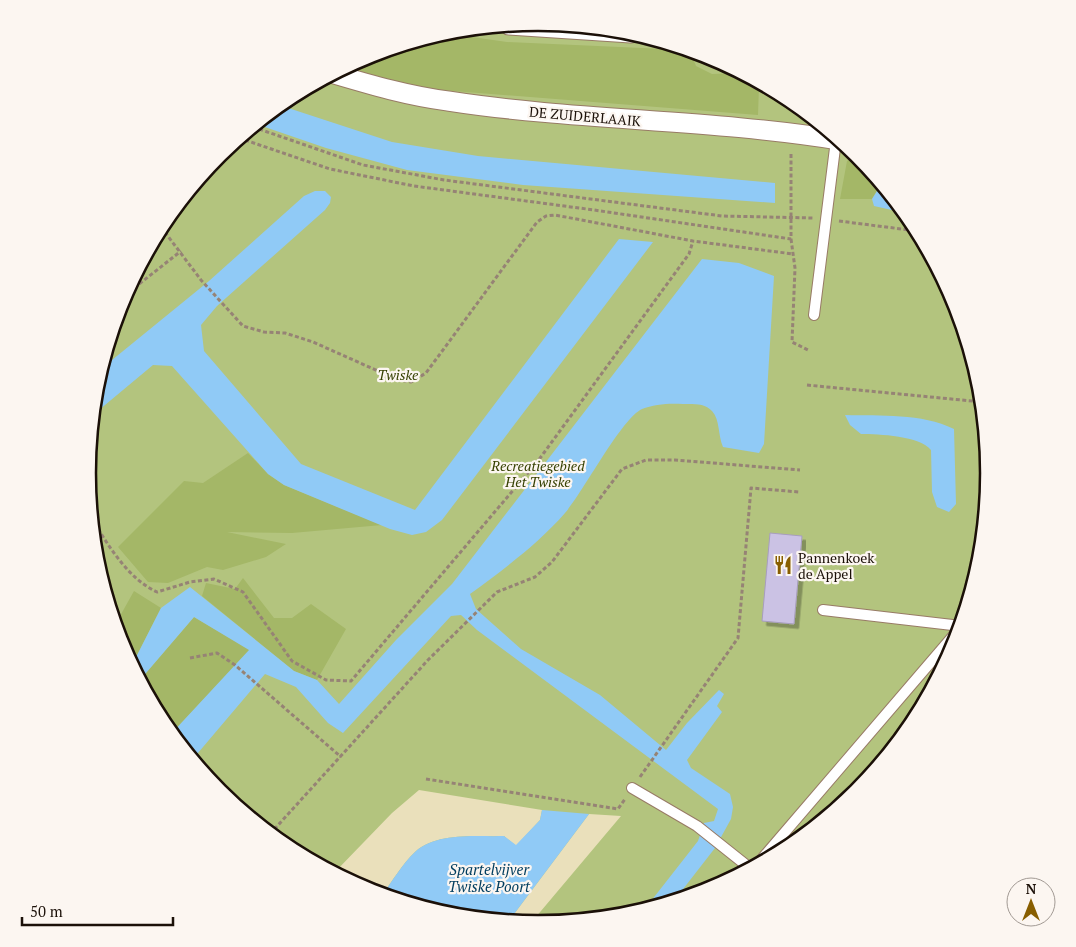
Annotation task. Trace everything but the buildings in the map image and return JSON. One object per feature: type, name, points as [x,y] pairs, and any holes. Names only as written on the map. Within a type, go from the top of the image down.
[{"type":"street","name":"DE ZUIDERLAAIK","points":[[343,77],[380,88],[446,101],[519,110],[826,138]]},
{"type":"lane","points":[[814,315],[836,147]]},
{"type":"lane","points":[[823,610],[953,626]]},
{"type":"lane","points":[[770,849],[948,642]]},
{"type":"lane","points":[[632,788],[697,826],[746,864]]},
{"type":"path","points":[[795,114],[792,134],[791,239],[794,268],[792,342],[810,351]]},
{"type":"path","points":[[261,130],[363,164],[444,180],[722,216],[791,216],[907,230]]},
{"type":"path","points":[[247,141],[330,169],[414,186],[791,239]]},
{"type":"path","points":[[166,234],[201,280],[243,326],[264,332],[285,333],[313,342],[396,379],[411,382],[426,373],[537,222],[546,216],[555,215],[692,241],[793,254]]},
{"type":"path","points":[[100,532],[114,554],[141,584],[157,592],[190,582],[214,579],[243,592],[292,660],[326,680],[351,681],[538,461],[689,254],[692,241]]},
{"type":"path","points":[[138,285],[180,251]]},
{"type":"path","points":[[807,385],[974,401]]},
{"type":"path","points":[[275,828],[464,623],[497,592],[535,577],[552,562],[622,469],[646,460],[675,460],[800,470]]},
{"type":"path","points":[[645,768],[738,638],[751,488],[800,492]]},
{"type":"path","points":[[190,658],[217,654],[235,665],[341,757]]},
{"type":"path","points":[[426,779],[618,809],[632,788]]},
{"type":"green space","name":"Twiske","points":[[509,32],[567,32],[596,35],[652,46],[680,55],[734,77],[759,91],[784,106],[830,141],[871,182],[889,204],[921,252],[935,278],[957,331],[965,359],[972,387],[979,445],[980,474],[976,531],[972,560],[957,616],[947,643],[921,695],[889,743],[871,765],[830,806],[807,824],[784,841],[734,870],[707,882],[652,901],[596,912],[567,915],[509,915],[480,912],[424,901],[396,892],[342,870],[317,856],[292,841],[246,806],[205,765],[187,743],[155,695],[141,669],[119,616],[111,588],[104,560],[97,502],[97,445],[100,416],[104,387],[119,331],[129,304],[155,252],[187,204],[205,182],[246,141],[269,123],[292,106],[342,77],[369,65],[424,46],[480,35]]},
{"type":"green space","points":[[470,37],[507,42],[661,49],[694,60],[696,66],[712,74],[726,73],[759,91],[758,115],[428,89],[356,71],[424,46]]},
{"type":"green space","points":[[847,161],[851,161],[878,191],[872,199],[840,199]]},
{"type":"green space","points":[[248,453],[268,474],[284,485],[382,525],[292,533],[227,532],[286,544],[266,557],[223,570],[207,567],[168,583],[148,582],[118,547],[184,481],[203,483]]},
{"type":"green space","points":[[243,578],[274,618],[292,618],[311,604],[346,629],[317,680],[294,671],[202,596],[206,583],[235,589]]},
{"type":"green space","points":[[134,591],[161,608],[136,658],[129,643],[119,617]]},
{"type":"green space","points":[[194,617],[250,650],[176,728],[144,675]]},
{"type":"sand","name":"Spartelvijver Twiske Poort","points":[[419,790],[542,810],[540,820],[516,846],[504,836],[469,836],[445,838],[424,846],[406,862],[387,889],[339,868],[392,813]]},
{"type":"sand","name":"Spartelvijver Twiske Poort","points":[[589,814],[621,816],[537,916],[513,915]]},
{"type":"water","points":[[289,108],[392,142],[478,156],[775,183],[775,203],[523,185],[407,170],[326,148],[264,127]]},
{"type":"water","points":[[315,191],[325,191],[331,197],[330,203],[325,210],[217,306],[201,325],[204,351],[301,464],[415,510],[619,239],[653,242],[442,520],[426,532],[412,535],[390,529],[284,485],[268,474],[172,366],[153,365],[101,408],[110,361],[209,281],[304,196]]},
{"type":"water","points":[[877,191],[894,210],[874,206],[872,199]]},
{"type":"water","points":[[702,259],[739,263],[774,276],[764,444],[759,453],[723,447],[715,414],[709,408],[702,405],[667,404],[642,409],[633,415],[613,440],[573,503],[555,524],[520,556],[470,594],[476,609],[521,649],[600,695],[666,750],[687,723],[719,690],[724,694],[717,706],[722,712],[687,760],[691,768],[730,794],[733,807],[731,819],[715,848],[681,892],[651,901],[698,841],[704,823],[714,821],[718,809],[477,630],[461,615],[451,616],[343,733],[328,723],[296,687],[265,674],[197,755],[176,728],[249,650],[194,617],[144,675],[136,658],[161,608],[190,587],[294,671],[317,680],[339,704],[396,640],[452,584]]},
{"type":"water","points":[[845,415],[915,418],[928,420],[954,429],[956,504],[949,512],[937,507],[932,492],[931,450],[926,445],[899,437],[861,434],[850,425]]},
{"type":"water","name":"Spartelvijver Twiske Poort","points":[[542,810],[589,814],[513,915],[452,907],[424,901],[387,889],[415,852],[434,841],[457,837],[504,836],[516,845],[540,820]]},
{"type":"place","name":"Pannenkoek de Appel","points":[[783,565]]},
{"type":"park label","name":"Recreatiegebied Het Twiske","points":[[538,474]]}]
